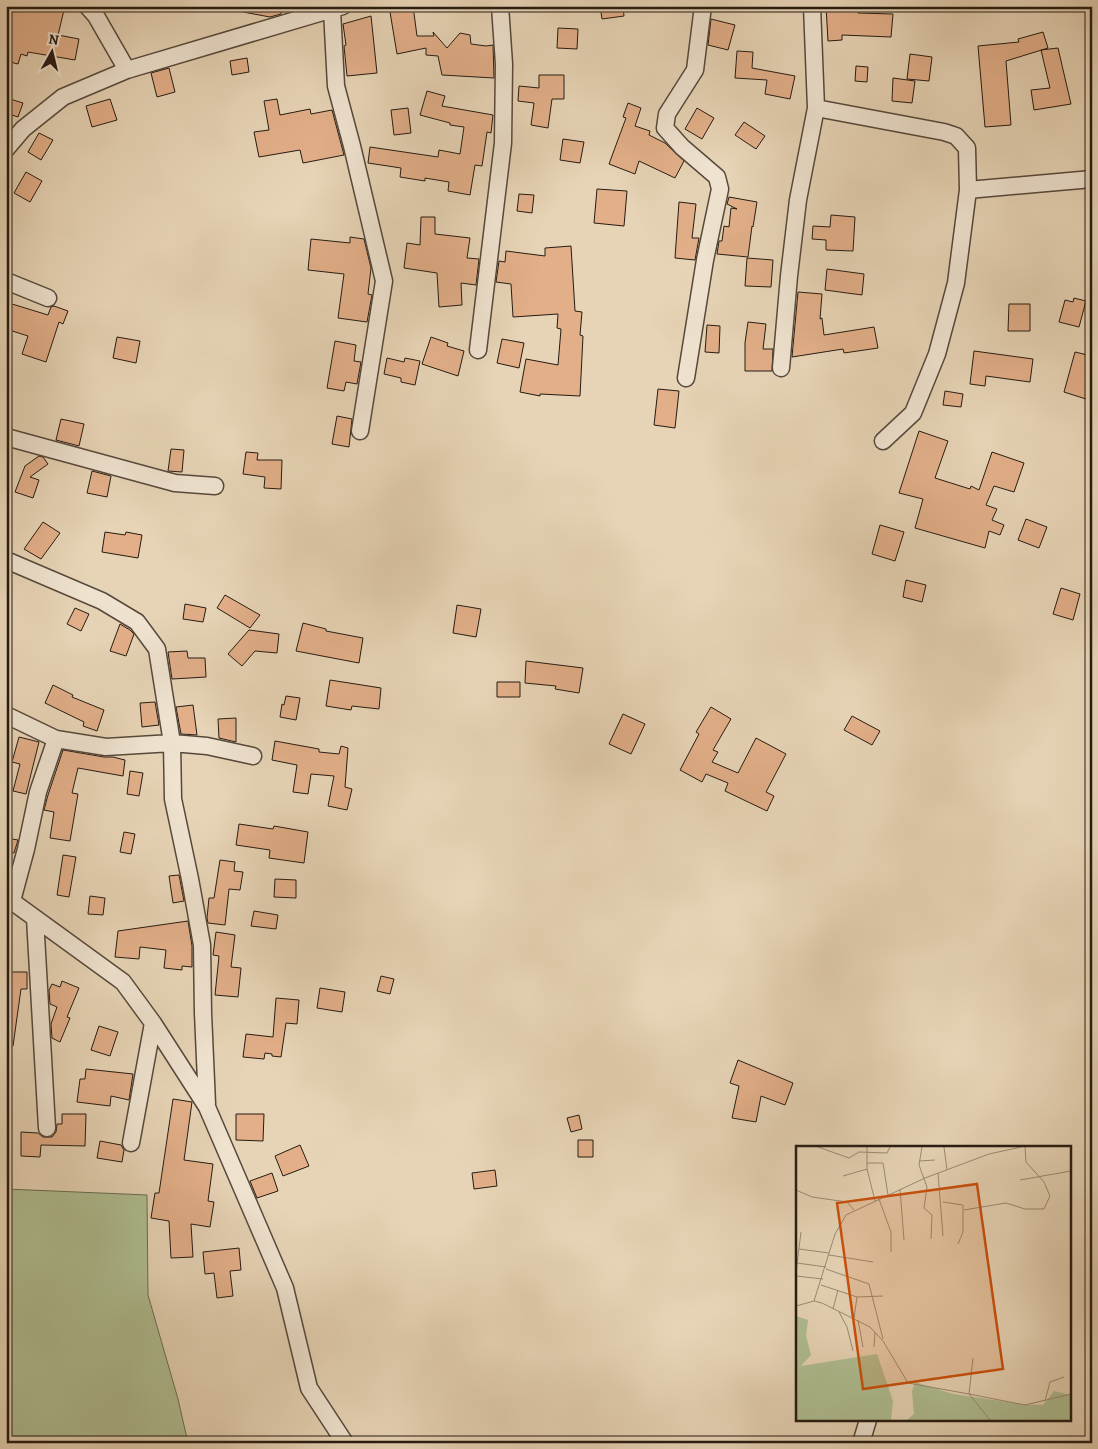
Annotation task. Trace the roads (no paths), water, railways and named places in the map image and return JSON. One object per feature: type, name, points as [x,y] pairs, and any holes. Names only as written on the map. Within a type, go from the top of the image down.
[{"type":"street","points":[[87,6],[96,16],[127,70]]},
{"type":"street","points":[[478,350],[503,143],[504,64],[500,6]]},
{"type":"street","points":[[686,378],[705,260],[720,189],[717,177],[682,148],[665,128],[667,114],[695,70],[702,6]]},
{"type":"street","points":[[781,368],[798,200],[816,108],[812,6]]},
{"type":"street","points":[[6,149],[23,129],[63,97],[127,70],[295,13],[338,8],[336,86],[384,282],[360,431]]},
{"type":"street","points":[[816,108],[956,136],[967,148],[968,190],[956,283],[937,354],[913,413],[883,440]]},
{"type":"street","points":[[968,190],[1092,179]]},
{"type":"street","points":[[6,280],[48,298]]},
{"type":"street","points":[[6,437],[175,483],[215,486]]},
{"type":"street","points":[[6,560],[102,601],[137,622],[157,649],[172,743],[173,798],[202,944],[207,1107]]},
{"type":"street","points":[[6,715],[56,739],[106,747],[172,743],[207,746],[253,756]]},
{"type":"street","points":[[56,739],[38,792],[26,849],[9,899],[123,982],[207,1107],[285,1288],[309,1388],[345,1443]]},
{"type":"street","points":[[35,918],[48,1128]]},
{"type":"street","points":[[131,1142],[153,1024]]},
{"type":"street","points":[[861,1443],[867,1422]]}]
